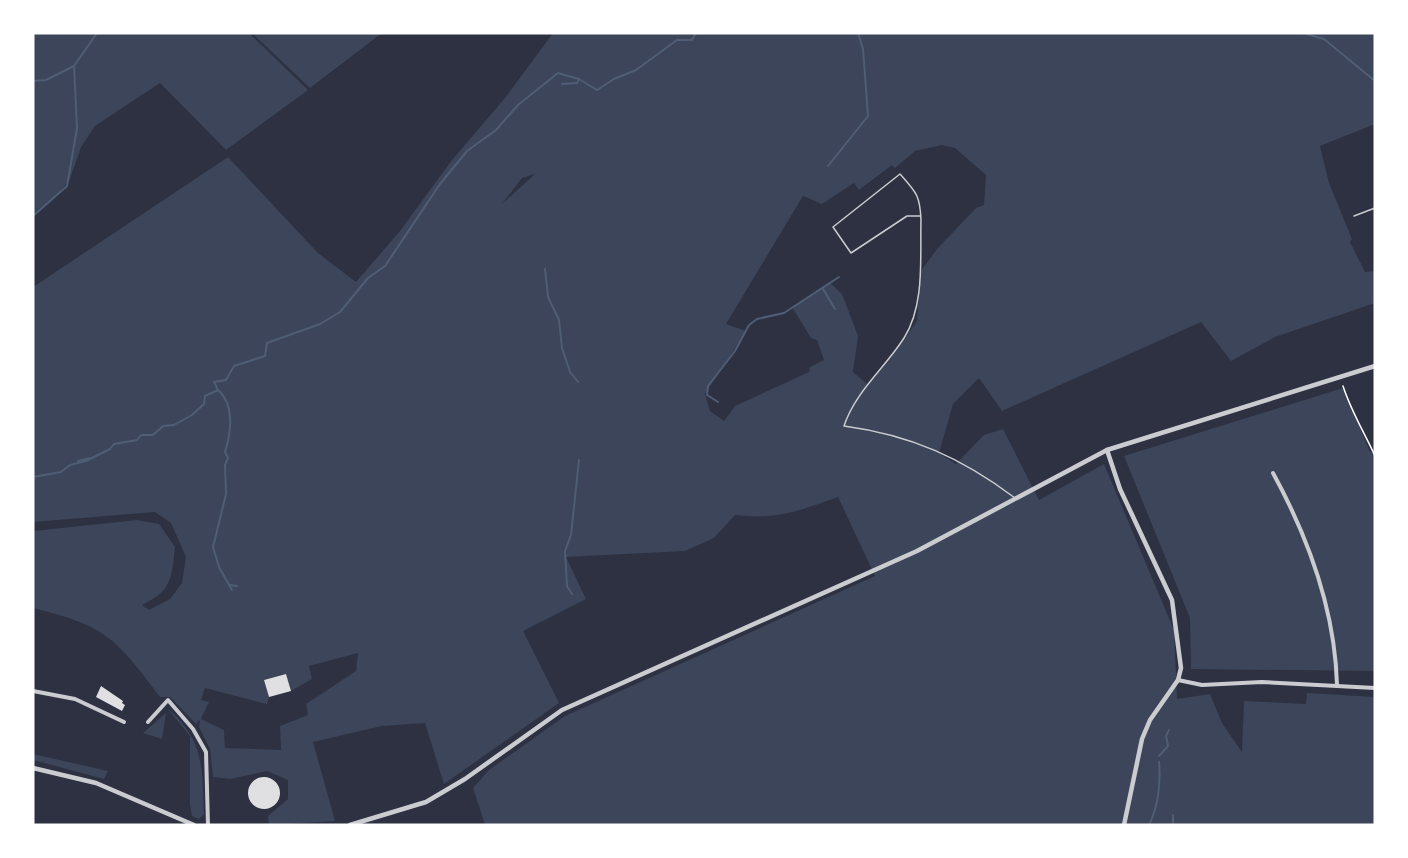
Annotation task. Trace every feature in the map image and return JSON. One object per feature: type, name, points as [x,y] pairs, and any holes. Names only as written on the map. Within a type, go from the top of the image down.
[{"type":"street","points":[[350,825],[426,802],[465,779],[562,710],[917,551],[1107,450],[1375,366]]},
{"type":"street","points":[[1107,450],[1120,489],[1172,600],[1181,668],[1178,680],[1149,720],[1142,739],[1124,825]]},
{"type":"street","points":[[1273,472],[1296,517],[1322,589],[1335,642],[1337,685]]},
{"type":"street","points":[[1178,680],[1202,685],[1262,682],[1375,688]]},
{"type":"street","points":[[33,691],[75,699],[124,722]]},
{"type":"street","points":[[148,722],[168,700],[200,739],[207,766],[208,825]]},
{"type":"street","points":[[33,768],[96,783],[194,825]]},
{"type":"lane","points":[[921,216],[907,216],[851,253],[833,227],[900,174],[920,197],[921,216],[918,305],[905,337],[850,410],[844,426],[883,431],[950,455],[1016,499]]},
{"type":"lane","points":[[1354,216],[1375,208]]},
{"type":"path","points":[[1343,387],[1350,408],[1356,413],[1375,456]]},
{"type":"shaded area","points":[[33,33],[249,33],[308,90],[226,150],[160,83],[95,126],[81,147],[70,179],[57,195],[33,214]]},
{"type":"shaded area","points":[[252,33],[382,33],[310,88]]},
{"type":"shaded area","points":[[553,33],[1375,33],[1375,124],[1320,146],[1329,183],[1352,239],[1350,242],[1365,272],[1375,271],[1375,303],[1275,337],[1231,361],[1201,322],[1002,411],[979,378],[953,404],[939,453],[956,464],[984,435],[1003,429],[1039,500],[1104,464],[1174,630],[1177,699],[1210,694],[1222,723],[1242,752],[1244,701],[1306,704],[1307,693],[1375,697],[1375,825],[485,825],[473,788],[489,770],[565,716],[875,576],[838,497],[788,513],[764,516],[735,515],[714,538],[685,551],[566,557],[586,599],[523,631],[559,703],[444,784],[425,723],[382,726],[313,742],[335,821],[269,825],[268,816],[288,799],[288,780],[267,771],[230,779],[213,777],[210,749],[199,727],[200,719],[196,724],[170,697],[160,697],[132,661],[107,637],[77,621],[33,608],[33,531],[137,520],[159,524],[175,547],[174,558],[169,582],[165,588],[152,600],[142,605],[149,610],[170,599],[182,583],[186,557],[171,523],[155,512],[33,522],[33,287],[228,157],[318,253],[356,282],[400,231],[452,160],[505,98]],"holes":[[[942,145],[955,148],[986,175],[984,205],[976,208],[937,249],[921,271],[917,321],[889,361],[867,384],[853,372],[858,336],[842,294],[829,282],[792,307],[811,338],[817,340],[824,360],[810,367],[809,372],[735,406],[724,421],[710,411],[705,394],[746,331],[726,324],[803,196],[822,204],[854,183],[859,190],[892,165],[895,168],[915,151]],[[535,174],[502,204],[522,178]],[[358,653],[356,671],[306,704],[308,715],[280,726],[281,750],[225,748],[224,730],[201,719],[209,702],[201,700],[205,688],[267,704],[269,697],[264,680],[286,674],[291,691],[312,679],[309,666]]]},
{"type":"shaded area","points":[[1343,388],[1370,452],[1375,451],[1375,671],[1191,669],[1190,618],[1124,456]]},
{"type":"shaded area","points":[[167,708],[189,732],[199,756],[204,814],[199,819],[192,816],[190,804],[190,736]]},
{"type":"shaded area","points":[[166,713],[162,739],[143,733]]},
{"type":"shaded area","points":[[33,754],[108,771],[104,779],[33,760]]},
{"type":"building","points":[[286,674],[291,691],[269,697],[264,680]]},
{"type":"building","points":[[101,686],[123,701],[125,705],[122,711],[96,697]]},
{"type":"building","points":[[264,777],[276,781],[280,793],[276,805],[264,809],[252,805],[248,793],[252,781]]},
{"type":"waterway","points":[[33,216],[67,186],[77,128],[74,66],[97,33]]},
{"type":"waterway","points":[[33,477],[61,472],[70,465],[86,461],[110,449],[114,444],[137,440],[141,435],[153,435],[163,426],[174,425],[192,415],[204,404],[205,396],[218,390],[214,382],[226,380],[234,366],[265,356],[267,343],[320,324],[340,312],[368,278],[385,266],[440,184],[467,151],[496,130],[518,105],[558,73],[579,79],[597,90],[614,79],[636,70],[677,40],[692,40],[696,33]]},
{"type":"waterway","points":[[828,166],[868,116],[863,49],[858,33]]},
{"type":"waterway","points":[[1303,33],[1324,39],[1375,81]]},
{"type":"waterway","points":[[33,81],[46,80],[74,66]]},
{"type":"waterway","points":[[562,84],[577,83],[579,79]]},
{"type":"waterway","points":[[545,269],[548,297],[559,320],[562,348],[570,372],[578,382]]},
{"type":"waterway","points":[[718,402],[707,395],[708,386],[735,351],[749,325],[757,319],[784,313],[839,277]]},
{"type":"waterway","points":[[823,289],[835,309]]},
{"type":"waterway","points":[[218,390],[227,403],[230,428],[225,452],[228,458],[225,465],[226,494],[213,547],[219,567],[232,590]]},
{"type":"waterway","points":[[78,461],[90,458]]},
{"type":"waterway","points":[[572,594],[567,586],[565,551],[571,535],[579,460]]},
{"type":"waterway","points":[[229,585],[237,586]]},
{"type":"waterway","points":[[1159,756],[1168,746],[1166,736],[1169,730]]},
{"type":"waterway","points":[[1149,825],[1158,795],[1159,762]]},
{"type":"waterway","points":[[1173,815],[1173,825]]}]
